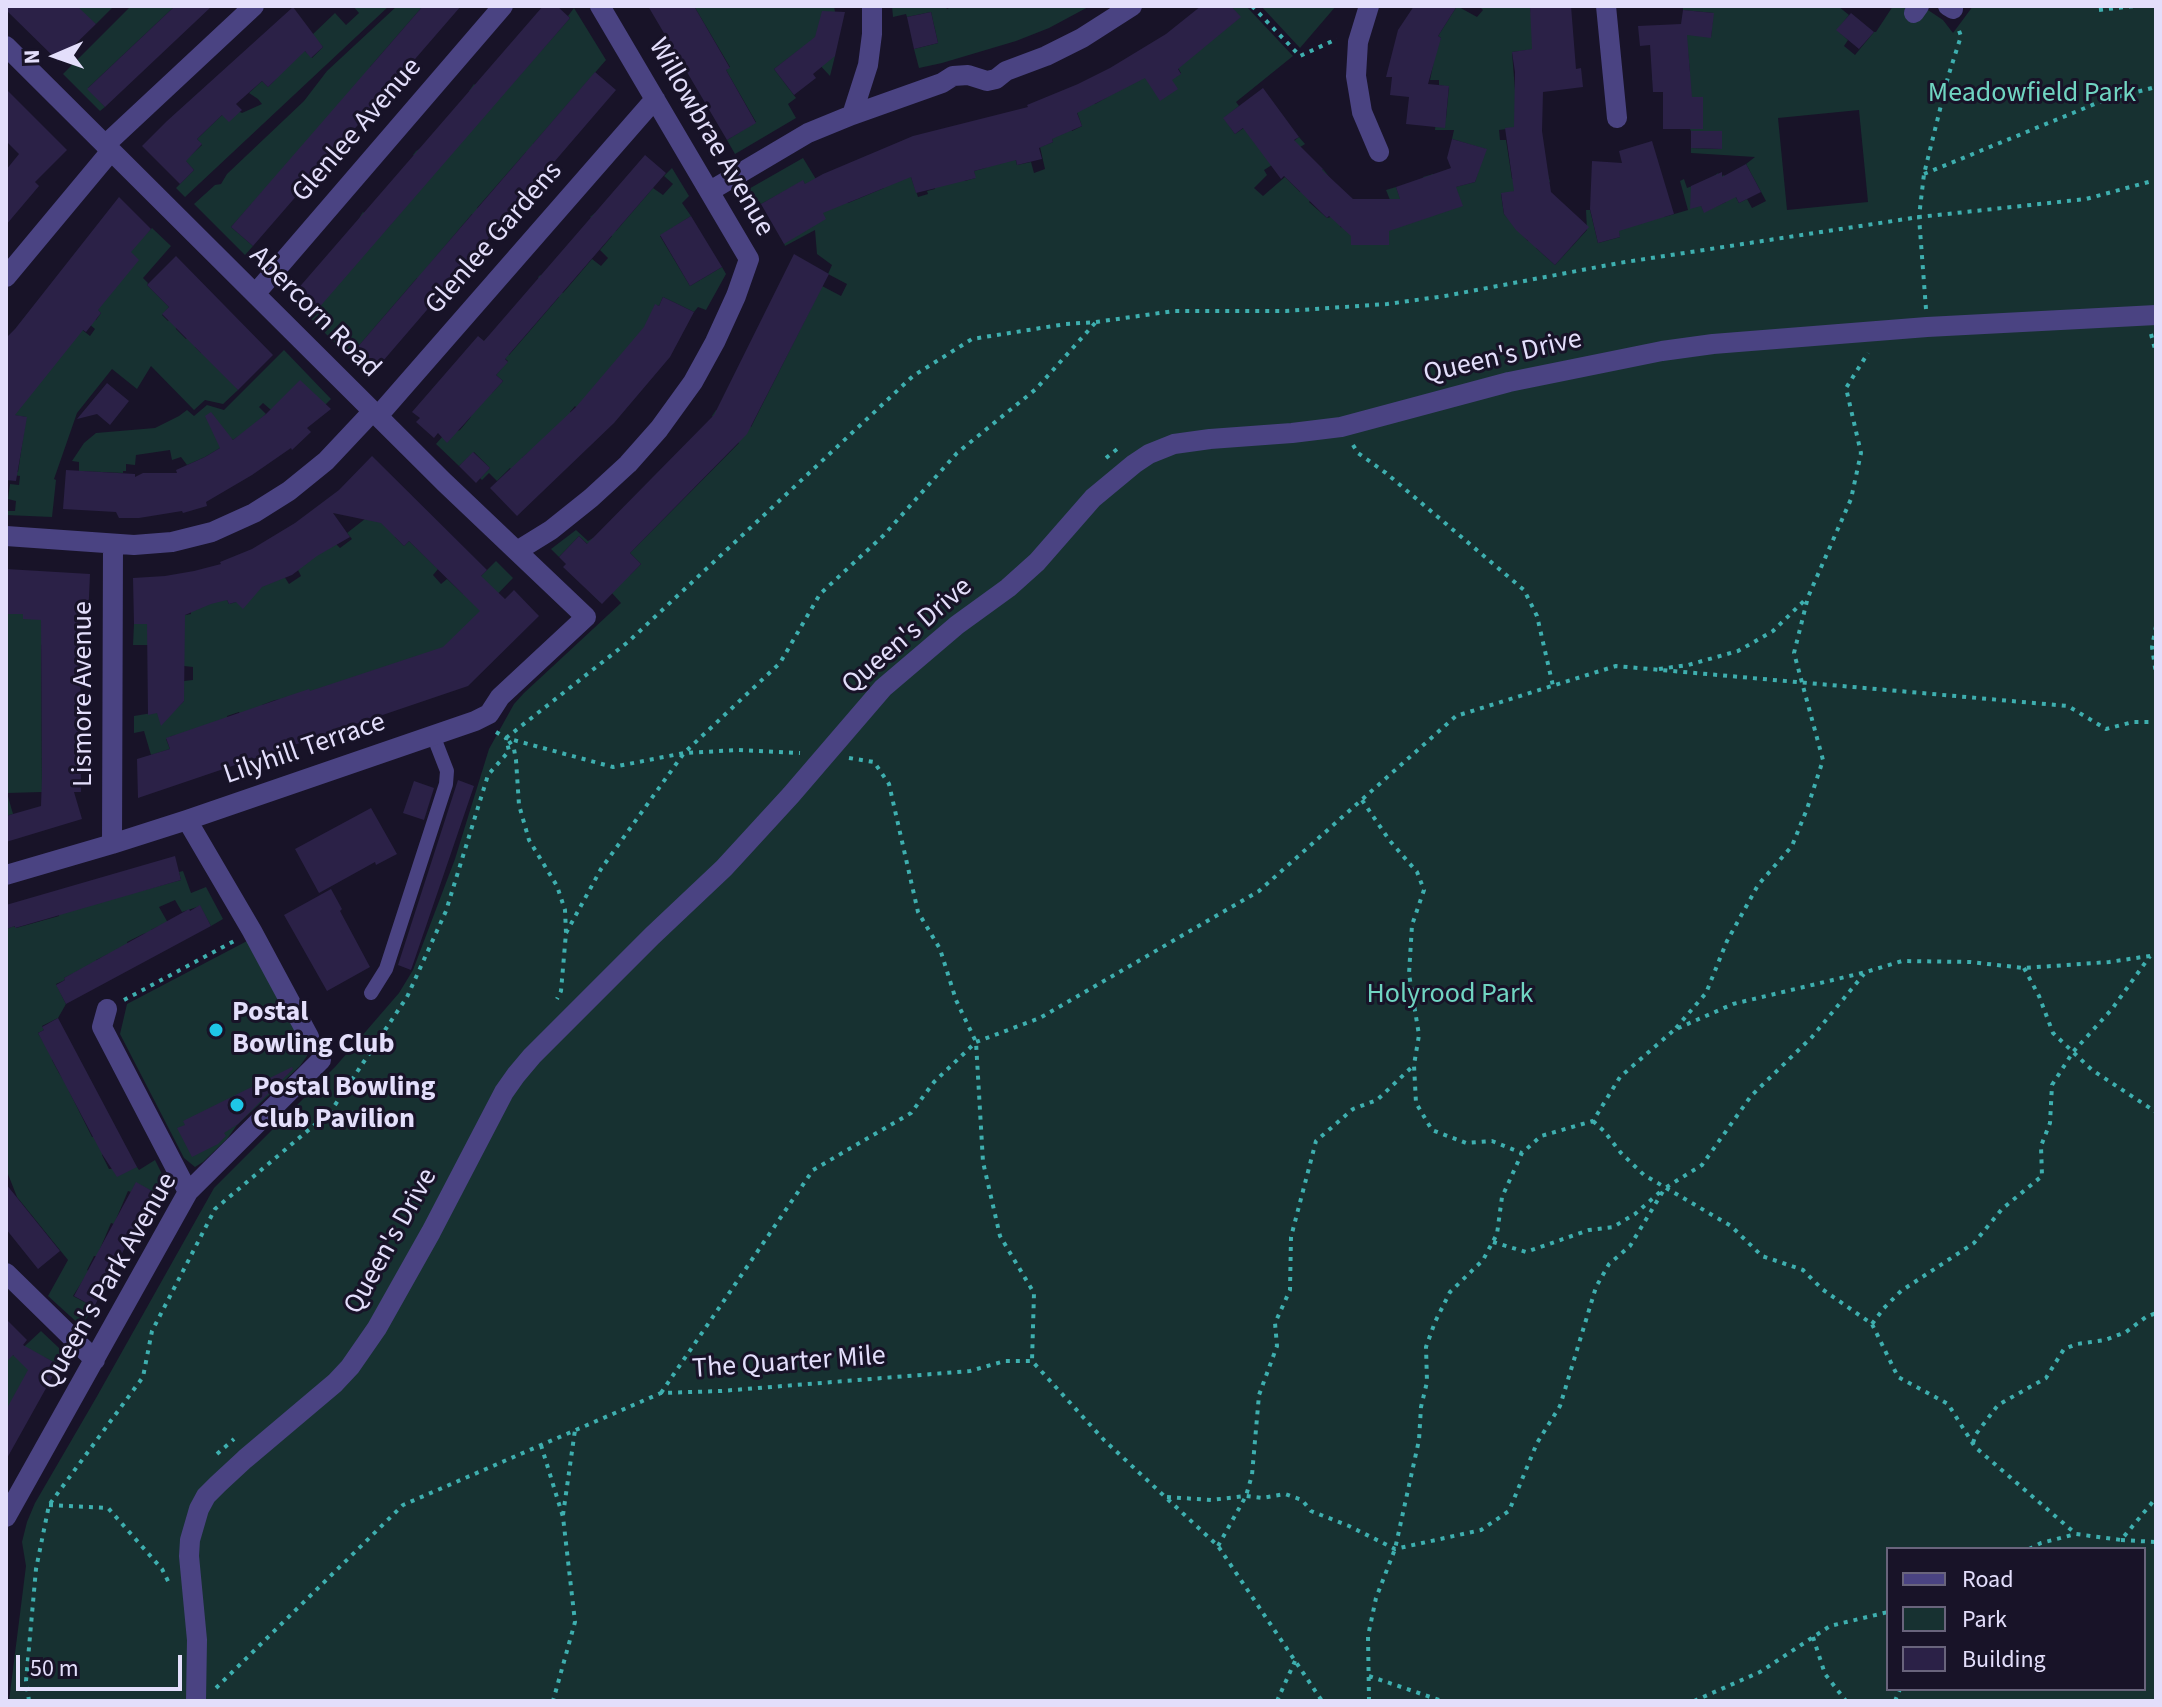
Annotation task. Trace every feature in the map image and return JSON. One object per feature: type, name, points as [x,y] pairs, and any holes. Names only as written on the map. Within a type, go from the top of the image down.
[{"type":"street","points":[[6,277],[108,148],[254,6]]},
{"type":"street","name":"Glenlee Avenue","points":[[256,293],[503,6]]},
{"type":"street","name":"Willowbrae Avenue","points":[[517,551],[573,513],[628,464],[659,429],[715,342],[749,259],[600,6]]},
{"type":"street","points":[[852,115],[868,65],[872,6]]},
{"type":"street","points":[[710,191],[808,133],[959,74],[987,81],[996,79],[1006,71],[1082,38],[1132,6]]},
{"type":"street","points":[[1369,6],[1361,28],[1356,60],[1357,93],[1366,126],[1379,152]]},
{"type":"street","points":[[1606,6],[1617,118]]},
{"type":"street","name":"Abercorn Road","points":[[6,46],[376,414],[586,617]]},
{"type":"street","name":"Glenlee Gardens","points":[[6,536],[154,544],[212,532],[272,503],[311,474],[376,414],[655,99]]},
{"type":"street","name":"Queen's Drive","points":[[205,1696],[189,1556],[199,1509],[206,1496],[245,1459],[350,1367],[377,1328],[516,1075],[630,958],[724,868],[883,688],[957,625],[1018,579],[1093,498],[1134,464],[1174,444],[1341,427],[1509,382],[1662,351],[1882,331],[1926,317],[2156,315]]},
{"type":"street","name":"Lismore Avenue","points":[[112,844],[113,544]]},
{"type":"street","name":"Lilyhill Terrace","points":[[6,875],[187,820],[489,714],[500,697],[586,617]]},
{"type":"street","points":[[187,820],[309,1037]]},
{"type":"street","points":[[107,1009],[102,1027],[188,1192]]},
{"type":"street","name":"Queen's Park Avenue","points":[[6,1517],[188,1192],[321,1060]]},
{"type":"street","points":[[6,1273],[95,1360]]},
{"type":"lane","points":[[371,993],[386,969],[446,784],[447,771],[433,735]]},
{"type":"path","points":[[1252,6],[1300,56],[1361,28]]},
{"type":"path","points":[[2099,10],[2134,6]]},
{"type":"path","points":[[1926,317],[1919,217],[1924,174],[1961,36],[1950,17],[1950,8]]},
{"type":"path","points":[[1924,174],[2102,101],[2156,87]]},
{"type":"path","points":[[506,738],[628,642],[913,376],[972,339],[1174,311],[1286,311],[1387,304],[1619,263],[1919,217],[2086,199],[2156,180]]},
{"type":"path","points":[[1926,317],[1938,307]]},
{"type":"path","points":[[566,933],[601,869],[684,753],[780,663],[820,594],[884,535],[957,453],[1036,389],[1096,322]]},
{"type":"path","points":[[1369,1701],[1368,1636],[1376,1598],[1395,1549],[1419,1440],[1421,1407],[1427,1382],[1426,1347],[1435,1322],[1450,1292],[1483,1260],[1493,1242],[1502,1197],[1522,1153],[1541,1136],[1593,1121],[1620,1077],[1674,1030],[1706,993],[1733,930],[1758,885],[1792,846],[1807,809],[1823,760],[1794,653],[1808,597],[1851,499],[1861,453],[1846,388],[1882,331]]},
{"type":"path","points":[[1341,427],[1358,453],[1524,590],[1537,616],[1553,686]]},
{"type":"path","points":[[1103,462],[1124,444]]},
{"type":"path","points":[[1652,670],[1688,665],[1738,651],[1773,631],[1808,597]]},
{"type":"path","points":[[2156,626],[2152,647],[2156,674]]},
{"type":"path","points":[[661,1393],[813,1170],[911,1113],[934,1082],[976,1042],[1040,1018],[1259,891],[1456,716],[1616,666],[2068,706],[2106,729],[2133,722],[2156,722]]},
{"type":"path","points":[[506,738],[613,767],[684,753],[739,750],[803,753],[793,764]]},
{"type":"path","points":[[506,738],[514,749],[519,805],[525,829],[557,886],[565,910],[561,991],[555,1004]]},
{"type":"path","points":[[29,1701],[26,1681],[36,1569],[49,1505],[143,1377],[152,1331],[215,1209],[331,1111],[407,997],[446,911],[488,775],[509,751],[506,738]]},
{"type":"path","points":[[825,753],[874,762],[889,784],[918,912],[940,949],[956,1000],[976,1042],[983,1162],[1000,1236],[1034,1293],[1032,1361],[1104,1440],[1218,1546],[1322,1701]]},
{"type":"path","points":[[1362,800],[1390,841],[1417,872],[1424,890],[1412,925],[1409,974],[1419,1035],[1414,1065],[1416,1103],[1432,1130],[1466,1143],[1492,1141],[1522,1153]]},
{"type":"path","points":[[107,1009],[252,931]]},
{"type":"path","points":[[1674,1030],[1733,1004],[1902,961],[1970,962],[2024,968],[2109,962],[2153,955]]},
{"type":"path","points":[[1872,1324],[1901,1291],[1974,1243],[2002,1209],[2042,1176],[2041,1146],[2050,1123],[2052,1085],[2073,1052],[2112,1009],[2153,955]]},
{"type":"path","points":[[2024,968],[2053,1033],[2092,1070],[2156,1112]]},
{"type":"path","points":[[1493,1242],[1526,1252],[1589,1230],[1613,1227],[1635,1214],[1665,1188],[1702,1165],[1751,1096],[1812,1037],[1866,972]]},
{"type":"path","points":[[1218,1546],[1246,1496],[1252,1475],[1259,1395],[1277,1346],[1275,1323],[1290,1290],[1291,1237],[1316,1141],[1353,1109],[1377,1100],[1414,1065]]},
{"type":"path","points":[[1593,1121],[1644,1175],[1731,1226],[1762,1256],[1803,1270],[1822,1289],[1872,1324],[1898,1377],[1948,1404],[1973,1443],[2076,1534]]},
{"type":"path","points":[[1165,1497],[1211,1500],[1285,1494],[1302,1500],[1311,1511],[1395,1549],[1481,1530],[1509,1511],[1537,1443],[1560,1406],[1596,1287],[1609,1264],[1630,1246],[1665,1188]]},
{"type":"path","points":[[1973,1443],[1976,1434],[1998,1405],[2046,1378],[2064,1349],[2126,1332],[2156,1313]]},
{"type":"path","name":"The Quarter Mile","points":[[205,1696],[403,1505],[661,1393],[970,1371],[1005,1361],[1032,1361]]},
{"type":"path","points":[[563,1517],[575,1430]]},
{"type":"path","points":[[216,1455],[236,1437]]},
{"type":"path","points":[[541,1445],[563,1517],[575,1622],[553,1701]]},
{"type":"path","points":[[2121,1540],[2156,1498]]},
{"type":"path","points":[[49,1505],[108,1508],[162,1569],[173,1591]]},
{"type":"path","points":[[2033,1547],[2076,1534],[2156,1542]]},
{"type":"path","points":[[1694,1701],[1760,1672],[1830,1626],[1886,1612]]},
{"type":"path","points":[[1812,1636],[1825,1674],[1846,1701]]},
{"type":"path","points":[[1277,1701],[1295,1661]]},
{"type":"path","points":[[1368,1676],[1442,1701]]},
{"type":"green space","points":[[71,6],[114,6],[96,24]]},
{"type":"green space","points":[[131,6],[175,6],[88,88],[105,107],[100,111],[63,74]]},
{"type":"green space","points":[[353,6],[389,6],[185,197],[176,188],[194,170],[181,156],[190,156],[202,145],[197,139],[222,115],[242,113],[262,104],[249,93],[262,81],[268,87],[300,46],[312,58],[323,47],[312,35],[335,13],[346,25],[359,13]]},
{"type":"green space","points":[[397,6],[423,6],[370,67],[392,87],[383,96],[363,78],[303,190],[281,171],[231,227],[253,246],[245,255],[194,204],[215,185],[221,184],[227,174],[304,101],[327,71]]},
{"type":"green space","points":[[694,6],[834,6],[835,12],[813,51],[835,56],[830,76],[803,47],[774,69],[796,98],[788,104],[796,118],[735,154],[727,140],[756,122],[726,70],[730,67]]},
{"type":"green space","points":[[892,6],[945,6],[947,9],[953,6],[1090,6],[1016,41],[919,68],[914,49],[938,43],[931,12],[893,17]]},
{"type":"green space","name":"Holyrood Park","points":[[1231,6],[1246,6],[1293,56],[1236,102],[1239,106],[1224,118],[1235,134],[1251,123],[1276,155],[1299,137],[1305,144],[1264,170],[1267,175],[1254,188],[1263,196],[1285,177],[1300,192],[1323,169],[1330,178],[1309,202],[1327,218],[1347,212],[1340,227],[1351,228],[1351,245],[1389,245],[1389,206],[1392,205],[1386,190],[1396,187],[1409,223],[1436,214],[1423,177],[1433,174],[1439,191],[1475,182],[1485,149],[1452,139],[1454,130],[1435,130],[1436,118],[1446,118],[1449,87],[1439,85],[1439,80],[1430,80],[1441,38],[1438,36],[1457,6],[1477,17],[1483,10],[1479,6],[1530,6],[1536,49],[1512,52],[1515,90],[1530,126],[1499,130],[1500,140],[1506,140],[1512,179],[1548,174],[1550,182],[1501,194],[1504,214],[1528,241],[1547,236],[1536,248],[1555,265],[1587,230],[1586,210],[1590,210],[1598,243],[1620,237],[1612,204],[1664,217],[1688,210],[1680,181],[1684,179],[1687,188],[1692,186],[1704,212],[1726,202],[1714,176],[1718,173],[1720,177],[1724,175],[1739,203],[1747,199],[1752,208],[1766,201],[1746,164],[1755,157],[1691,153],[1691,148],[1721,149],[1722,131],[1691,131],[1667,80],[1652,80],[1652,76],[1690,73],[1688,53],[1659,55],[1657,25],[1711,37],[1713,13],[1683,10],[1683,6],[1838,6],[1849,15],[1837,30],[1848,40],[1844,46],[1855,55],[1876,32],[1893,6],[1922,6],[1943,20],[1953,33],[1973,6],[2156,6],[2156,1701],[9,1701],[26,1566],[22,1542],[35,1503],[214,1188],[335,1067],[399,993],[413,970],[455,859],[489,749],[514,704],[621,603],[611,592],[600,602],[592,594],[608,564],[579,536],[559,557],[551,549],[576,530],[588,541],[593,538],[630,575],[641,564],[630,553],[739,443],[712,416],[716,410],[751,427],[822,286],[841,296],[847,284],[828,274],[832,265],[817,254],[815,230],[785,246],[808,189],[803,181],[761,204],[759,201],[749,206],[745,194],[747,190],[803,158],[825,194],[848,203],[884,188],[874,165],[911,177],[918,197],[935,189],[930,167],[965,181],[975,178],[974,171],[1014,153],[1017,165],[1031,162],[1034,173],[1045,169],[1040,147],[1053,142],[1049,131],[1068,123],[1072,131],[1082,126],[1073,101],[1095,104],[1161,66],[1176,77],[1181,73],[1178,68],[1240,17]],"holes":[[[1859,110],[1868,202],[1787,210],[1778,118]]]},
{"type":"green space","points":[[1261,6],[1336,6],[1300,48]]},
{"type":"green space","points":[[574,8],[606,60],[533,144],[554,163],[548,170],[526,152],[477,208],[493,233],[472,214],[423,272],[444,291],[439,297],[417,278],[356,349],[359,353],[352,360],[307,315],[361,215],[363,212],[385,231],[434,173],[413,155],[416,151],[489,108],[469,91],[474,84],[496,102],[570,18],[568,16]]},
{"type":"green space","points":[[672,168],[689,196],[682,203],[691,216],[660,236],[690,286],[722,267],[726,274],[706,310],[698,307],[694,312],[663,297],[659,306],[655,305],[643,335],[578,409],[575,406],[570,412],[572,415],[522,458],[524,461],[513,471],[510,468],[497,481],[489,473],[482,480],[480,478],[490,468],[474,452],[459,466],[436,444],[442,437],[460,430],[486,388],[492,393],[503,381],[496,375],[508,361],[484,341],[488,337],[509,355],[559,297],[539,276],[563,293],[592,259],[601,266],[608,258],[600,250],[612,236],[590,217],[595,213],[616,231],[653,188],[663,195],[673,184],[664,176]]},
{"type":"green space","points":[[152,228],[171,246],[143,278],[169,307],[162,315],[168,321],[175,314],[176,329],[186,339],[193,332],[202,340],[195,347],[201,353],[207,346],[238,390],[223,404],[205,400],[194,410],[151,366],[137,389],[112,369],[77,413],[54,479],[52,517],[6,515],[7,511],[15,511],[16,501],[8,499],[10,484],[19,485],[20,476],[6,474],[6,470],[18,472],[26,417],[12,415],[6,370],[71,321],[90,336],[95,329],[88,323],[92,317],[96,320],[101,313],[89,303],[110,269]]},
{"type":"green space","points":[[284,350],[331,399],[326,404],[271,410],[263,403],[259,407],[266,414],[250,428],[187,465],[181,457],[172,460],[170,450],[136,455],[135,465],[126,464],[123,473],[79,471],[79,462],[72,461],[84,443],[96,433],[155,428],[187,410],[194,416],[207,405],[224,410]]},
{"type":"green space","points":[[370,515],[400,532],[395,537],[404,546],[409,541],[438,569],[433,575],[441,584],[447,579],[463,594],[496,561],[513,578],[487,605],[462,641],[335,693],[275,700],[262,705],[266,716],[243,724],[239,712],[227,716],[231,728],[172,736],[166,739],[170,749],[151,755],[144,731],[134,733],[134,716],[176,709],[184,701],[184,681],[193,680],[193,667],[184,666],[184,645],[133,645],[134,624],[191,614],[191,609],[226,598],[229,604],[236,602],[242,595],[284,576],[289,584],[301,576],[297,568],[335,543],[340,548],[352,539],[347,533]]},
{"type":"green space","points":[[23,610],[23,619],[30,619],[30,611],[70,642],[81,644],[41,645],[42,792],[7,793],[13,814],[6,816],[6,614]]},
{"type":"green space","points":[[183,871],[191,893],[206,887],[223,919],[211,926],[200,906],[182,912],[175,900],[159,907],[168,923],[127,942],[128,945],[56,984],[66,1004],[58,1018],[42,1026],[44,1030],[38,1033],[92,1137],[95,1136],[104,1153],[102,1155],[109,1169],[137,1167],[139,1170],[155,1160],[163,1176],[154,1192],[136,1183],[131,1192],[128,1191],[114,1224],[111,1223],[97,1256],[94,1256],[89,1271],[73,1296],[94,1307],[81,1326],[48,1296],[68,1260],[17,1197],[6,1169],[6,929],[181,880],[179,872]]},
{"type":"green space","name":"Postal Bowling Club","points":[[247,941],[307,1056],[237,1125],[227,1139],[195,1167],[184,1158],[120,1034],[127,1004]]},
{"type":"green space","points":[[41,1331],[59,1348],[63,1360],[59,1365],[44,1357],[6,1414],[6,1348],[14,1356]]},
{"type":"building","points":[[6,6],[77,6],[96,24],[58,61],[6,10]]},
{"type":"building","points":[[175,6],[212,6],[105,107],[87,89]]},
{"type":"building","points":[[423,6],[461,6],[253,246],[231,227]]},
{"type":"building","points":[[543,6],[557,6],[570,18],[317,310],[296,291]]},
{"type":"building","points":[[648,6],[694,6],[730,68],[726,70],[756,123],[727,140]]},
{"type":"building","points":[[1201,6],[1231,6],[1241,17],[1178,69],[1181,74],[1172,80],[1178,89],[1160,101],[1145,78],[1077,113],[1082,126],[1039,148],[1042,159],[1017,165],[1016,160],[974,171],[976,178],[916,193],[911,177],[823,213],[826,219],[784,244],[761,204],[803,180],[805,184],[913,136],[1028,107],[1110,68],[1166,34]]},
{"type":"building","points":[[1414,6],[1457,6],[1438,36],[1441,38],[1428,84],[1449,86],[1445,128],[1406,124],[1409,97],[1390,95],[1392,77],[1386,77],[1398,30]]},
{"type":"building","points":[[1530,6],[1571,6],[1576,69],[1581,68],[1583,87],[1543,92],[1542,131],[1551,192],[1589,227],[1555,265],[1516,230],[1504,214],[1501,193],[1514,191],[1505,128],[1514,127],[1515,72],[1512,52],[1532,49]]},
{"type":"building","points":[[293,7],[323,47],[311,58],[305,51],[268,87],[262,81],[236,104],[242,110],[229,122],[222,115],[197,139],[202,144],[186,161],[194,170],[180,184],[142,146]]},
{"type":"building","points":[[1683,10],[1714,13],[1711,38],[1687,35],[1692,97],[1703,97],[1703,129],[1663,129],[1663,92],[1653,92],[1650,45],[1640,46],[1638,26],[1681,24]]},
{"type":"building","points":[[822,11],[845,12],[835,56],[813,74],[816,78],[794,95],[774,69],[815,37]]},
{"type":"building","points":[[931,12],[938,43],[914,49],[907,17]]},
{"type":"building","points":[[1851,13],[1874,32],[1859,49],[1836,30]]},
{"type":"building","points":[[595,72],[616,90],[377,368],[355,350]]},
{"type":"building","points":[[1263,88],[1299,137],[1294,140],[1353,199],[1400,199],[1396,187],[1451,168],[1447,158],[1452,139],[1487,149],[1475,182],[1456,187],[1463,206],[1389,231],[1389,245],[1351,245],[1351,236],[1329,216],[1327,218],[1284,176],[1281,179],[1243,128],[1235,134],[1223,118]]},
{"type":"building","points":[[6,89],[67,150],[35,182],[39,186],[6,225],[6,170],[19,154],[6,141]]},
{"type":"building","points":[[1691,131],[1722,131],[1722,149],[1691,148]]},
{"type":"building","points":[[1652,141],[1674,214],[1619,231],[1620,237],[1598,243],[1590,209],[1592,161],[1622,163],[1619,151]]},
{"type":"building","points":[[645,155],[666,173],[505,359],[508,362],[496,375],[503,381],[447,443],[438,433],[434,438],[416,422],[420,418],[412,412],[478,336],[484,341]]},
{"type":"building","points":[[1746,164],[1761,192],[1739,203],[1736,197],[1704,213],[1701,206],[1690,209],[1691,186],[1722,172],[1722,177]]},
{"type":"building","points":[[119,197],[151,229],[131,252],[139,260],[98,310],[101,313],[86,332],[83,330],[15,415],[27,417],[16,481],[6,480],[6,338]]},
{"type":"building","points":[[691,216],[722,267],[690,286],[660,235]]},
{"type":"building","points":[[794,254],[829,274],[747,434],[630,553],[641,564],[602,604],[563,567],[566,564],[559,557],[579,536],[587,544],[714,415]]},
{"type":"building","points":[[176,256],[273,355],[238,390],[162,314],[169,307],[147,285]]},
{"type":"building","points":[[663,297],[694,312],[670,357],[614,423],[517,516],[490,488],[576,407],[644,327],[655,304],[659,306]]},
{"type":"building","points":[[300,380],[331,409],[307,428],[311,432],[292,450],[206,502],[207,506],[183,513],[139,518],[119,518],[116,512],[63,509],[66,470],[135,474],[135,477],[143,473],[177,473],[176,470],[220,448],[205,416],[211,412],[233,440],[266,414]]},
{"type":"building","points":[[107,383],[129,401],[110,425],[97,414],[77,419]]},
{"type":"building","points":[[473,452],[490,468],[476,483],[459,466]]},
{"type":"building","points":[[372,456],[487,570],[481,576],[505,599],[514,590],[539,616],[468,686],[138,798],[137,759],[170,749],[166,738],[443,647],[480,611],[409,541],[404,546],[381,523],[333,513],[350,537],[292,575],[262,587],[243,609],[236,602],[229,604],[227,600],[185,615],[184,701],[161,726],[157,713],[148,715],[147,624],[134,624],[133,578],[194,571],[221,564],[252,549],[295,523],[339,490]]},
{"type":"building","points":[[6,569],[90,574],[88,619],[80,618],[81,792],[74,792],[82,819],[6,842],[6,816],[41,806],[42,776],[41,620],[23,619],[23,614],[6,614]]},
{"type":"building","points":[[458,780],[474,786],[411,970],[398,965]]},
{"type":"building","points":[[414,781],[434,788],[424,820],[403,813]]},
{"type":"building","points":[[371,808],[397,854],[376,865],[375,862],[319,893],[295,849]]},
{"type":"building","points":[[175,856],[181,880],[6,929],[6,905]]},
{"type":"building","points":[[331,889],[370,967],[327,991],[284,915]]},
{"type":"building","points":[[200,905],[211,926],[66,1004],[56,985],[64,978]]},
{"type":"building","points":[[58,1018],[137,1167],[117,1177],[38,1033]]},
{"type":"building","name":"Postal Bowling Club Pavilion","points":[[292,1067],[238,1124],[224,1133],[226,1136],[218,1144],[192,1157],[177,1128],[185,1125],[183,1121]]},
{"type":"building","points":[[136,1182],[154,1192],[94,1307],[74,1296]]},
{"type":"building","points":[[6,1184],[60,1251],[38,1269],[6,1229]]},
{"type":"building","points":[[6,1319],[27,1340],[23,1345],[59,1365],[6,1460],[6,1410],[28,1370],[13,1355],[6,1362]]},
{"type":"place","name":"Postal Bowling Club","points":[[216,1030]]},
{"type":"place","name":"Postal Bowling Club Pavilion","points":[[237,1105]]},
{"type":"park label","name":"Meadowfield Park","points":[[2032,95]]}]
